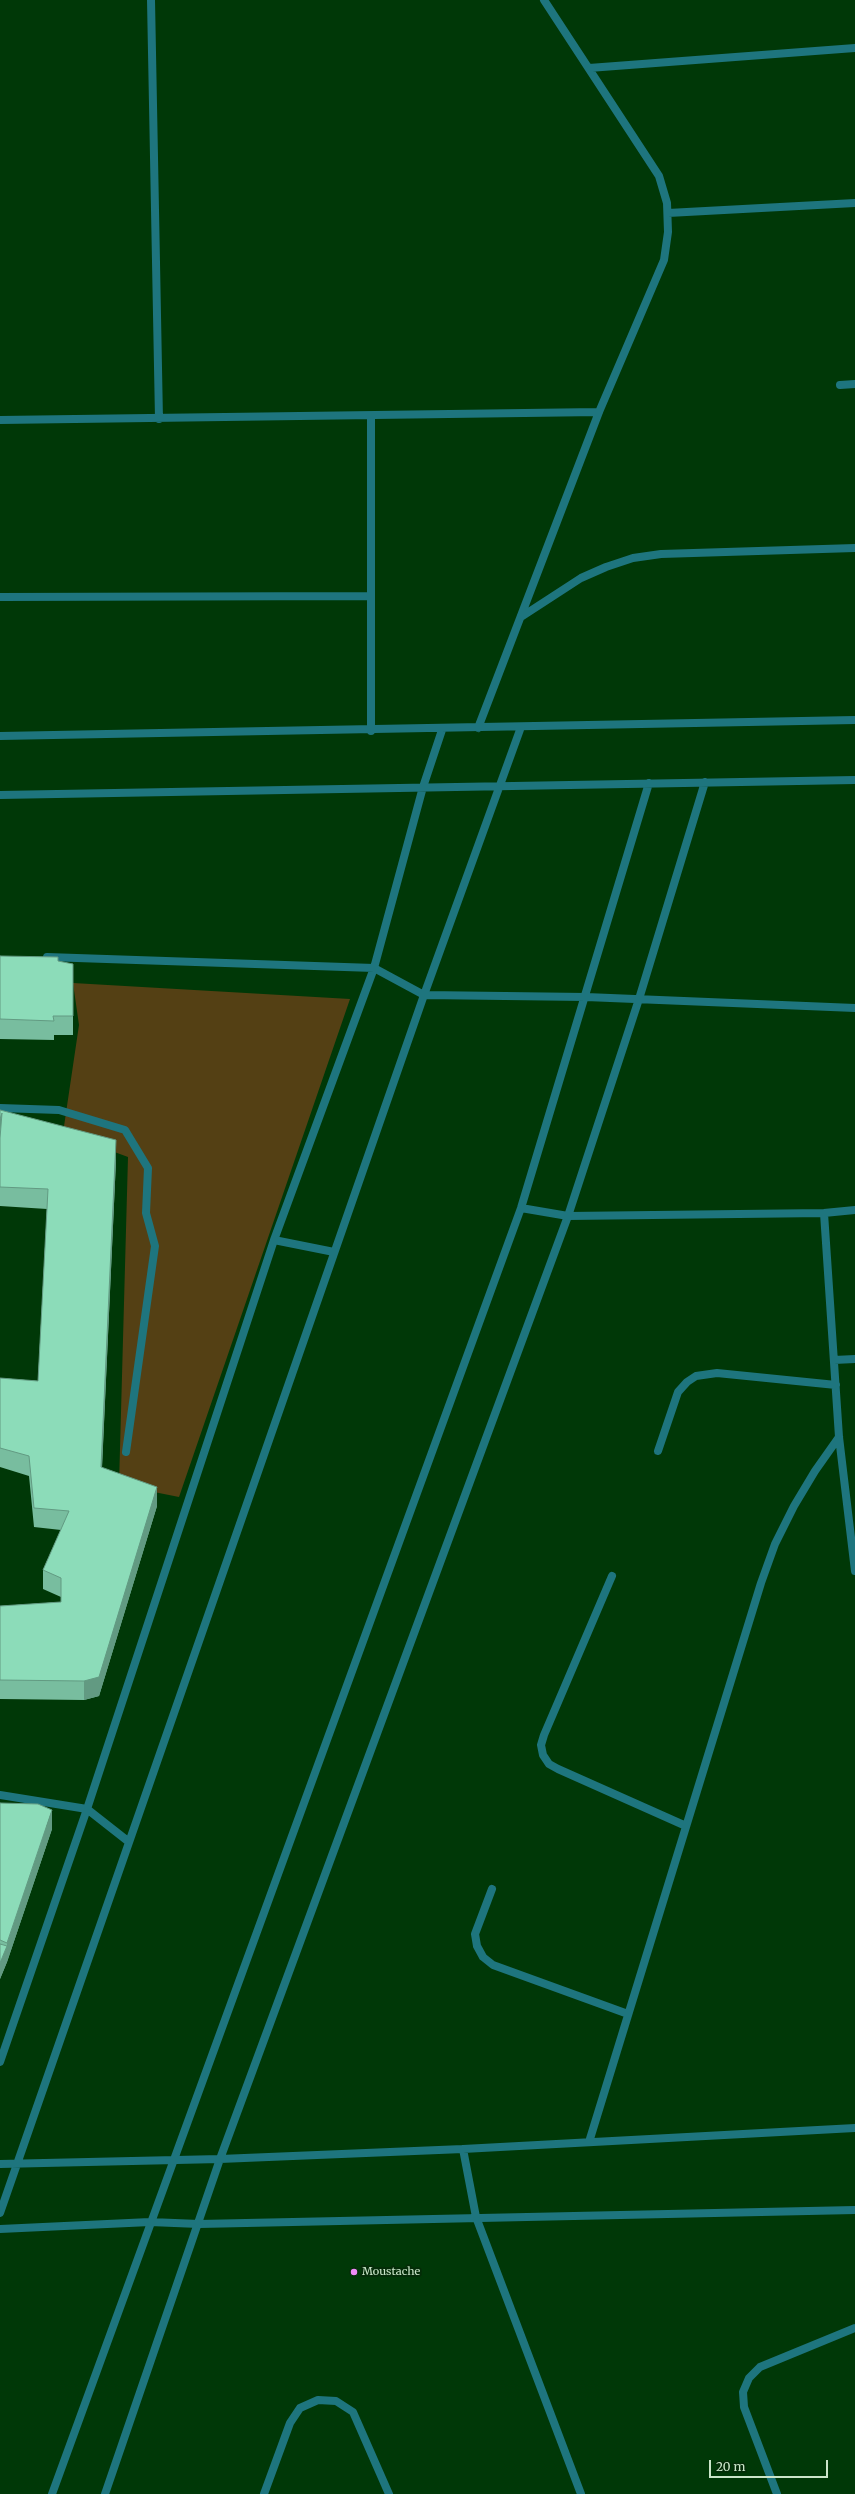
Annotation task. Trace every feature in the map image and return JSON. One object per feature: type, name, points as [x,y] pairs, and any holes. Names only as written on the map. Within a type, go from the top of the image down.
[{"type":"street","points":[[151,0],[159,419]]},
{"type":"street","points":[[478,728],[599,412],[664,260],[668,232],[668,213],[659,176],[544,0]]},
{"type":"street","points":[[589,68],[855,48]]},
{"type":"street","points":[[668,213],[855,203]]},
{"type":"street","points":[[840,385],[855,384]]},
{"type":"street","points":[[0,420],[599,412]]},
{"type":"street","points":[[371,416],[371,731]]},
{"type":"street","points":[[521,617],[581,578],[606,567],[633,558],[661,554],[855,548]]},
{"type":"street","points":[[0,597],[371,596]]},
{"type":"street","points":[[0,736],[442,730],[855,720]]},
{"type":"street","points":[[0,2213],[424,995],[521,727]]},
{"type":"street","points":[[0,2062],[86,1810],[274,1240],[374,968],[423,787],[442,730]]},
{"type":"street","points":[[0,795],[855,780]]},
{"type":"street","points":[[105,2494],[199,2224],[220,2159],[568,1216],[639,999],[705,782]]},
{"type":"street","points":[[52,2494],[521,1208],[586,997],[649,783]]},
{"type":"street","points":[[38,957],[374,968],[424,995],[586,997],[855,1008]]},
{"type":"street","points":[[0,1108],[60,1110],[125,1130],[148,1168],[146,1213],[155,1246],[126,1452]]},
{"type":"street","points":[[521,1208],[568,1216],[824,1213],[855,1210]]},
{"type":"street","points":[[824,1213],[840,1437],[855,1571]]},
{"type":"street","points":[[274,1240],[334,1252]]},
{"type":"street","points":[[834,1360],[855,1359]]},
{"type":"street","points":[[658,1451],[678,1392],[687,1382],[696,1376],[717,1373],[836,1385]]},
{"type":"street","points":[[589,2142],[686,1826],[775,1544],[794,1506],[815,1471],[840,1437]]},
{"type":"street","points":[[612,1576],[544,1735],[541,1745],[543,1756],[549,1764],[558,1769],[686,1826]]},
{"type":"street","points":[[0,1795],[86,1810],[129,1842]]},
{"type":"street","points":[[492,1889],[476,1934],[477,1946],[483,1957],[493,1965],[628,2014]]},
{"type":"street","points":[[0,2164],[220,2159],[463,2149],[855,2128]]},
{"type":"street","points":[[463,2149],[476,2217],[581,2494]]},
{"type":"street","points":[[0,2229],[150,2222],[199,2224],[855,2210]]},
{"type":"street","points":[[777,2494],[744,2407],[743,2392],[749,2378],[760,2367],[855,2328]]},
{"type":"street","points":[[264,2494],[290,2423],[300,2408],[318,2400],[336,2401],[353,2412],[389,2494]]},
{"type":"shaded area","points":[[73,983],[350,999],[179,1497],[119,1485],[128,1157],[63,1133],[79,1025]]},
{"type":"building","points":[[0,956],[58,957],[58,961],[73,964],[73,1016],[53,1016],[54,1021],[0,1019]]},
{"type":"building","points":[[0,1110],[116,1140],[101,1467],[157,1487],[99,1677],[84,1681],[0,1680],[0,1606],[61,1602],[61,1578],[43,1570],[69,1511],[34,1508],[29,1456],[0,1448],[0,1378],[38,1381],[48,1189],[0,1187],[0,1138],[2,1113],[0,1119]]},
{"type":"building","points":[[0,1803],[38,1804],[52,1810],[7,1943],[0,1940]]},
{"type":"building","points":[[0,1944],[7,1946],[0,1963]]},
{"type":"place","name":"Moustache","points":[[354,2272]]}]
